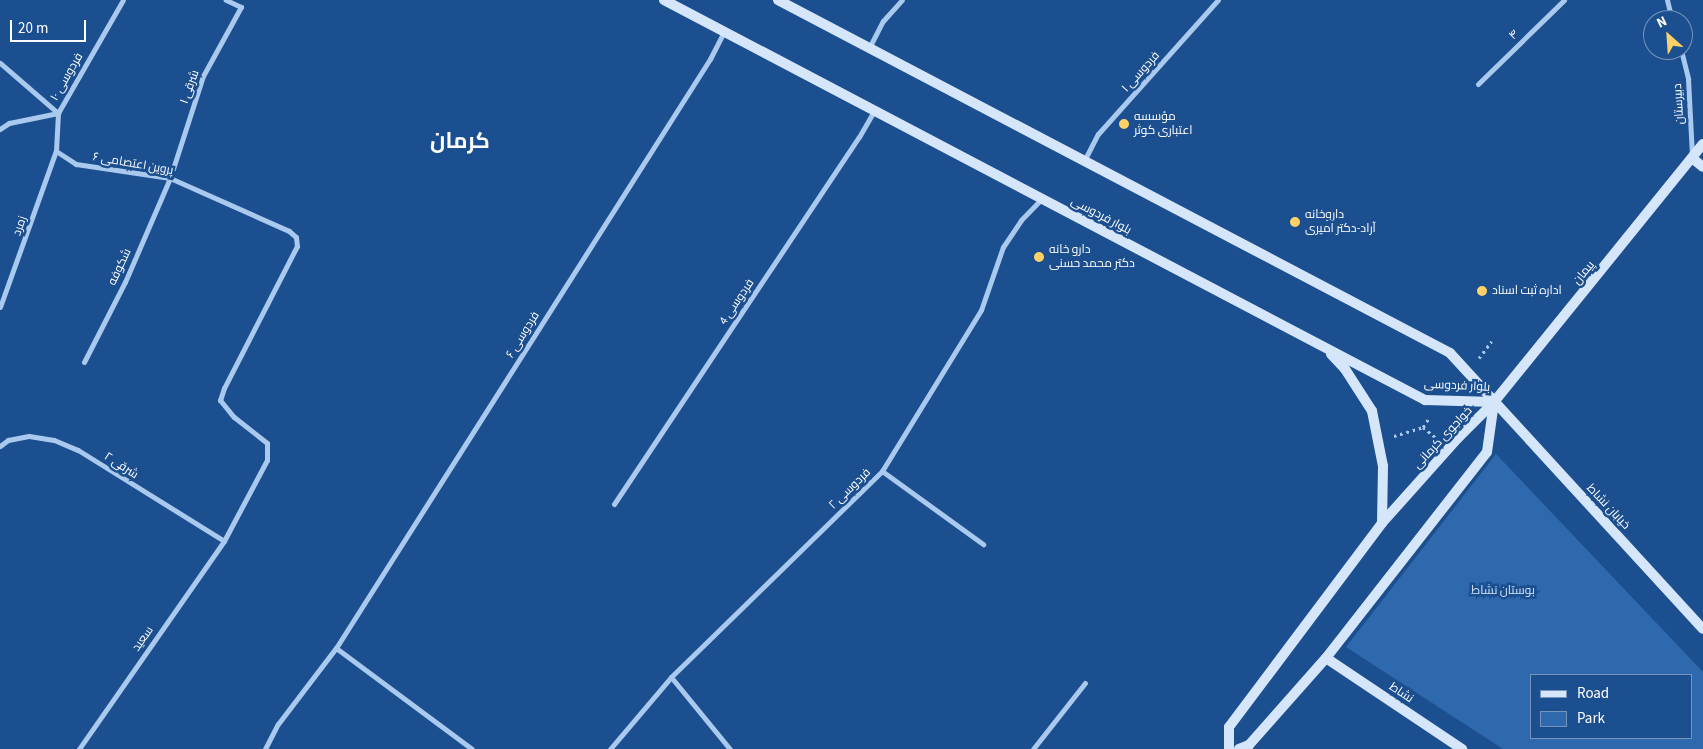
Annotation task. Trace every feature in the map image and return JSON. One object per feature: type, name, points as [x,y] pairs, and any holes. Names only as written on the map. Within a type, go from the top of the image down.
[{"type":"main road","name":"بلوار فردوسی","points":[[664,0],[1425,400],[1494,402]]},
{"type":"main road","name":"بلوار فردوسی","points":[[778,0],[1450,353],[1494,402]]},
{"type":"main road","name":"پیمان","points":[[1494,402],[1703,144]]},
{"type":"main road","points":[[1692,158],[1703,167]]},
{"type":"main road","points":[[1325,347],[1345,369],[1372,411],[1383,466],[1382,523]]},
{"type":"main road","name":"خواجوی کرمانی","points":[[1229,749],[1229,727],[1382,523],[1458,438],[1494,402]]},
{"type":"main road","name":"خواجوی کرمانی","points":[[1239,749],[1249,745],[1326,658],[1487,452],[1494,402]]},
{"type":"main road","name":"خیابان نشاط","points":[[1494,402],[1703,629]]},
{"type":"main road","name":"نشاط","points":[[1326,658],[1462,749]]},
{"type":"street","name":"فردوسی ۱۰","points":[[58,113],[124,0]]},
{"type":"street","name":"شرقی ۱","points":[[170,178],[203,76],[241,7],[226,0]]},
{"type":"street","points":[[868,48],[883,21],[902,0]]},
{"type":"street","name":"فردوسی ۱","points":[[1084,161],[1098,134],[1218,0]]},
{"type":"street","name":"۴","points":[[1478,84],[1564,0]]},
{"type":"street","name":"فردوسی ۶","points":[[265,749],[278,724],[336,648],[710,59],[724,32]]},
{"type":"street","name":"دبیرستان","points":[[1683,60],[1688,79],[1692,158]]},
{"type":"street","points":[[0,63],[58,113]]},
{"type":"street","name":"فردوسی 4","points":[[614,504],[859,137],[874,110]]},
{"type":"street","points":[[0,129],[9,123],[58,113]]},
{"type":"street","points":[[56,151],[58,113]]},
{"type":"street","name":"پروین اعتصامی ۶","points":[[56,151],[76,164],[170,178],[289,231],[296,237]]},
{"type":"street","name":"زمرد","points":[[0,307],[56,151]]},
{"type":"street","name":"شکوفه","points":[[84,362],[125,282],[170,178]]},
{"type":"street","name":"فردوسی ۲","points":[[610,749],[671,677],[882,471],[981,310],[1002,247],[1021,220],[1041,198]]},
{"type":"street","name":"سعید","points":[[79,749],[224,541],[267,460],[267,443],[234,417],[220,400],[224,388],[297,246],[296,237]]},
{"type":"street","name":"شرقی ۲","points":[[0,446],[8,440],[29,436],[54,440],[78,450],[224,541]]},
{"type":"street","points":[[882,471],[983,544]]},
{"type":"street","points":[[336,648],[472,749]]},
{"type":"street","points":[[671,677],[730,749]]},
{"type":"street","points":[[1034,749],[1085,683]]},
{"type":"green space","name":"بوستان نشاط","points":[[1496,454],[1703,672],[1703,749],[1503,749],[1346,647]]},
{"type":"place","name":"مؤسسه اعتباری کوثر","points":[[1124,124]]},
{"type":"place","name":"داروخانه آراد-دکتر امیری","points":[[1295,222]]},
{"type":"place","name":"دارو خانه دکتر محمد حسنی","points":[[1039,257]]},
{"type":"place","name":"اداره ثبت اسناد","points":[[1482,291]]},
{"type":"district","name":"کرمان","points":[[460,142]]}]
